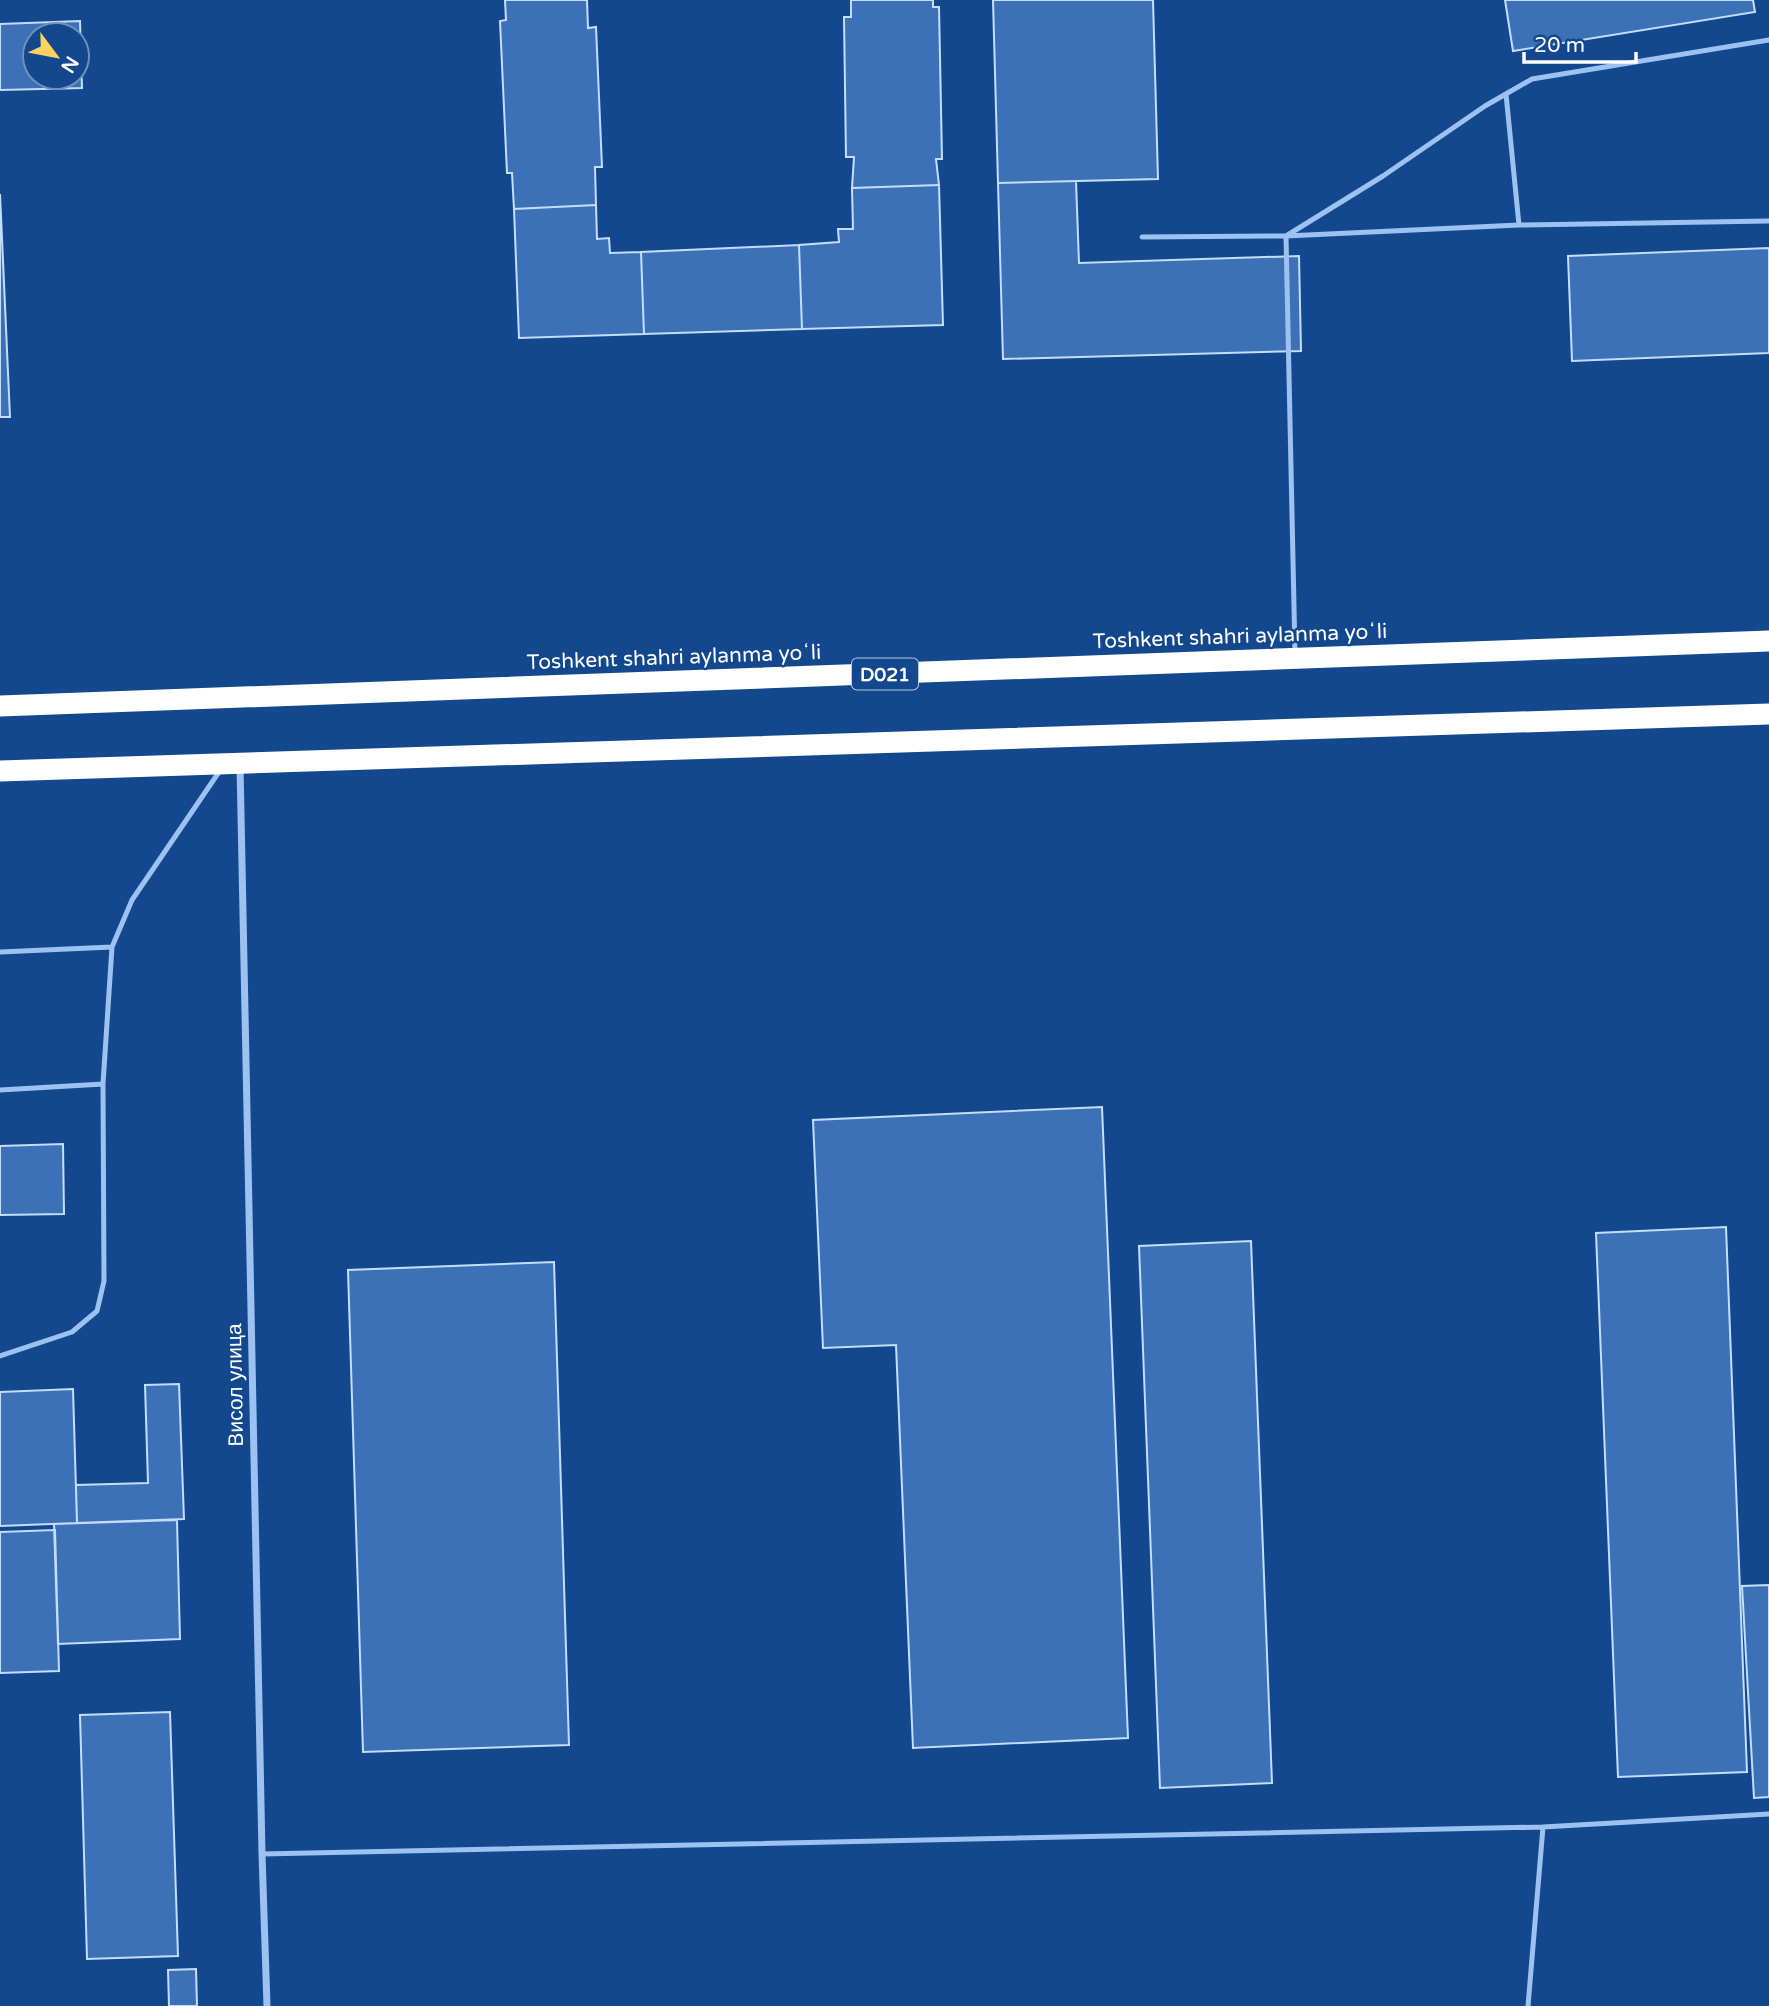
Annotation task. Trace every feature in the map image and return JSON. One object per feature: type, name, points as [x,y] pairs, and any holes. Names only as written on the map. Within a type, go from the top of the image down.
[{"type":"highway","name":"Toshkent shahri aylanma yoʻli","points":[[0,706],[1769,641]]},
{"type":"highway","points":[[0,771],[1769,714]]},
{"type":"street","name":"Висол улица","points":[[232,763],[267,2006]]},
{"type":"lane","points":[[1286,236],[1532,79],[1769,40]]},
{"type":"lane","points":[[1506,94],[1519,225]]},
{"type":"lane","points":[[1142,237],[1286,236],[1519,225],[1769,221]]},
{"type":"lane","points":[[1286,236],[1295,659]]},
{"type":"lane","points":[[0,1356],[72,1332],[97,1311],[104,1281],[103,1084],[112,947],[132,901],[232,763]]},
{"type":"lane","points":[[0,952],[112,947]]},
{"type":"lane","points":[[0,1090],[103,1084]]},
{"type":"lane","points":[[262,1854],[1543,1827],[1769,1814]]},
{"type":"lane","points":[[1528,2006],[1543,1827]]},
{"type":"building","points":[[505,0],[587,0],[588,28],[596,27],[602,167],[595,167],[596,205],[514,209],[512,173],[507,173],[500,21],[506,20]]},
{"type":"building","points":[[851,0],[933,0],[933,7],[939,7],[942,159],[936,159],[939,185],[852,188],[854,157],[846,157],[844,17],[851,17]]},
{"type":"building","points":[[993,0],[1153,0],[1158,179],[998,183]]},
{"type":"building","points":[[1505,0],[1753,0],[1755,12],[1513,51]]},
{"type":"building","points":[[21,23],[21,89],[0,90],[0,24]]},
{"type":"building","points":[[1076,181],[1079,263],[1299,256],[1301,351],[1003,359],[998,183]]},
{"type":"building","points":[[939,185],[943,325],[802,329],[799,245],[839,242],[838,229],[853,229],[852,188]]},
{"type":"building","points":[[0,194],[10,417],[0,417]]},
{"type":"building","points":[[596,205],[597,239],[609,238],[610,253],[641,252],[644,334],[519,338],[514,209]]},
{"type":"building","points":[[799,245],[802,329],[644,334],[641,252]]},
{"type":"building","points":[[1769,248],[1769,353],[1572,361],[1568,256]]},
{"type":"building","points":[[1102,1107],[1128,1738],[913,1748],[896,1345],[823,1348],[813,1120]]},
{"type":"building","points":[[63,1144],[64,1214],[0,1215],[0,1146]]},
{"type":"building","points":[[1726,1227],[1747,1772],[1618,1777],[1596,1233]]},
{"type":"building","points":[[1251,1241],[1272,1783],[1160,1788],[1139,1246]]},
{"type":"building","points":[[554,1262],[569,1745],[363,1752],[348,1270]]},
{"type":"building","points":[[179,1384],[184,1519],[77,1523],[76,1485],[148,1483],[145,1385]]},
{"type":"building","points":[[73,1389],[77,1523],[0,1526],[0,1392]]},
{"type":"building","points":[[177,1520],[180,1639],[58,1644],[54,1524]]},
{"type":"building","points":[[55,1530],[59,1671],[0,1673],[0,1532]]},
{"type":"building","points":[[1769,1585],[1769,1797],[1754,1798],[1742,1586]]},
{"type":"building","points":[[170,1712],[178,1956],[87,1959],[80,1715]]},
{"type":"building","points":[[196,1969],[197,2006],[169,2006],[168,1970]]}]
